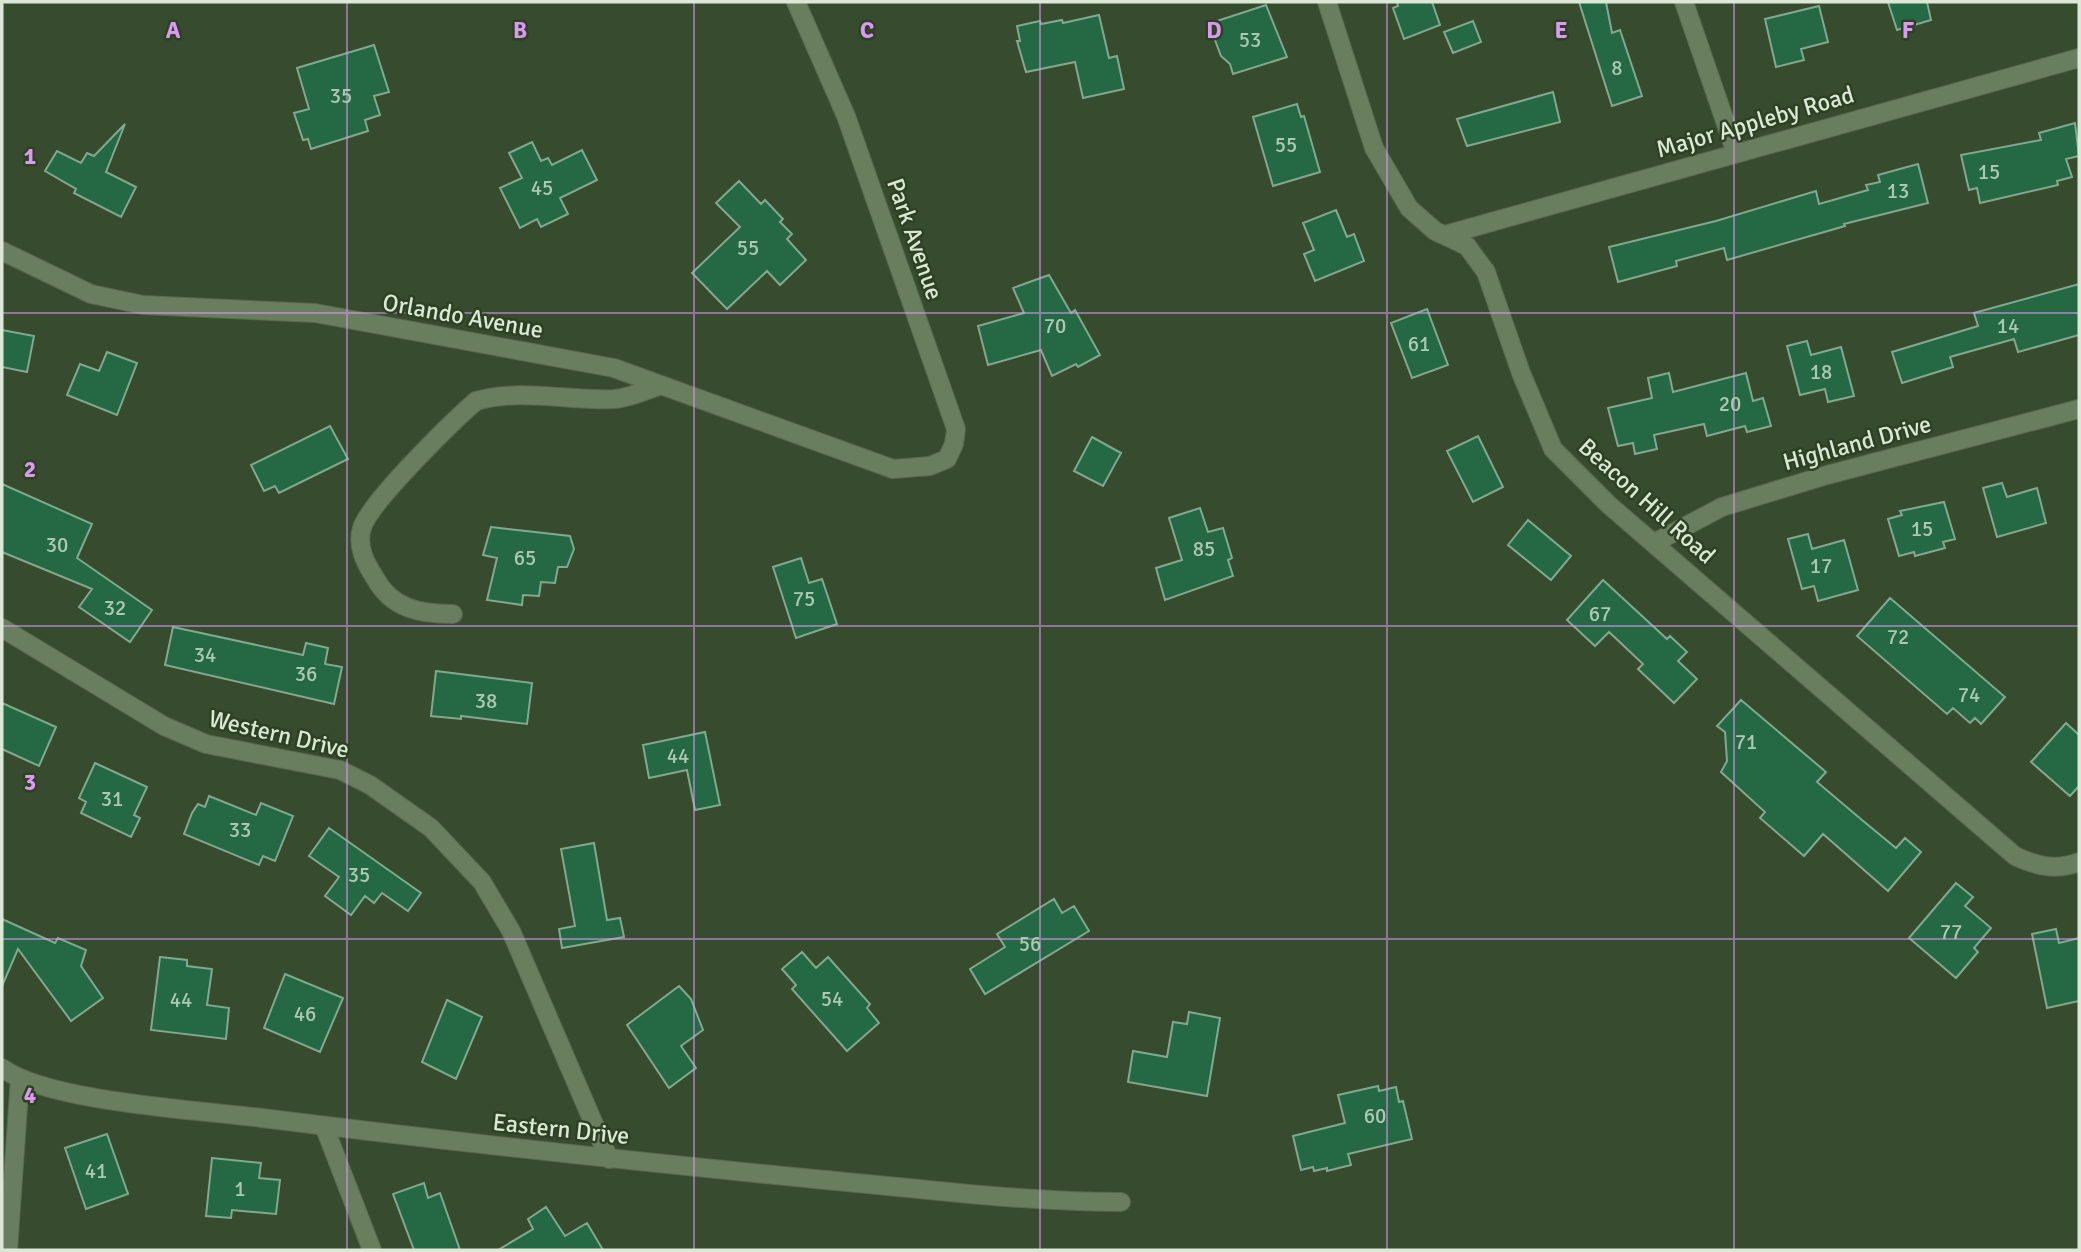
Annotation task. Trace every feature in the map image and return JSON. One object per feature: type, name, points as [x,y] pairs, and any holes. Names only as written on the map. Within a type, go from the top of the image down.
[{"type":"street","name":"Park Avenue","points":[[796,2],[845,116],[956,429],[954,444],[947,460],[909,470]]},
{"type":"street","name":"Beacon Hill Road","points":[[1327,2],[1374,148],[1409,208],[1445,235],[1467,246],[1486,272],[1521,373],[1553,449],[1609,505],[2015,856],[2037,866],[2068,867],[2079,862]]},
{"type":"street","points":[[1684,2],[1736,153]]},
{"type":"street","name":"Major Appleby Road","points":[[1445,235],[2079,58]]},
{"type":"street","name":"Orlando Avenue","points":[[2,251],[91,294],[143,306],[315,313],[614,368],[893,468],[909,470]]},
{"type":"street","points":[[453,614],[426,614],[407,609],[390,598],[378,584],[366,563],[360,544],[362,528],[374,506],[476,401],[499,395],[537,393],[617,399],[662,385]]},
{"type":"street","name":"Highland Drive","points":[[1654,543],[1722,507],[1827,475],[2079,409]]},
{"type":"street","name":"Western Drive","points":[[2,628],[164,726],[206,744],[340,770],[370,785],[431,828],[482,882],[511,931],[609,1159]]},
{"type":"street","name":"Eastern Drive","points":[[2,1068],[20,1078],[72,1094],[324,1126],[609,1159],[1038,1200],[1121,1202]]},
{"type":"street","points":[[8,1250],[20,1078]]},
{"type":"street","points":[[324,1126],[372,1250]]},
{"type":"building","points":[[1397,2],[1432,2],[1440,25],[1404,39],[1393,8],[1398,6]]},
{"type":"building","points":[[1579,2],[1606,2],[1612,33],[1620,30],[1642,96],[1612,106]]},
{"type":"building","points":[[1888,2],[1927,2],[1931,20],[1897,30]]},
{"type":"building","points":[[1266,5],[1287,57],[1233,74],[1230,64],[1221,56],[1215,40],[1217,21]]},
{"type":"building","points":[[1819,6],[1828,42],[1801,49],[1804,60],[1776,67],[1765,19]]},
{"type":"building","points":[[1099,15],[1109,58],[1117,56],[1124,89],[1083,98],[1075,62],[1026,72],[1017,41],[1020,41],[1017,26],[1040,21],[1041,24],[1062,20],[1063,23]]},
{"type":"building","points":[[1473,21],[1481,42],[1453,53],[1444,32]]},
{"type":"building","points":[[374,45],[389,92],[374,96],[380,115],[365,120],[368,131],[311,149],[308,139],[303,140],[294,113],[309,109],[297,68]]},
{"type":"building","points":[[1553,92],[1560,122],[1467,146],[1457,119]]},
{"type":"building","points":[[1297,104],[1301,117],[1304,116],[1320,172],[1273,186],[1253,117]]},
{"type":"building","points":[[2075,123],[2079,156],[2066,159],[2072,177],[2057,181],[2058,185],[1980,203],[1977,188],[1969,190],[1961,155],[2041,140],[2039,133]]},
{"type":"building","points":[[125,124],[106,172],[136,187],[121,217],[74,193],[76,189],[45,171],[57,151],[81,163],[87,153],[94,156]]},
{"type":"building","points":[[532,142],[541,161],[548,158],[552,165],[582,150],[597,180],[560,198],[568,214],[541,227],[537,219],[520,228],[500,188],[522,178],[509,153]]},
{"type":"building","points":[[1918,164],[1928,203],[1844,224],[1845,226],[1727,260],[1724,248],[1676,261],[1677,266],[1618,282],[1609,247],[1716,221],[1816,191],[1819,204],[1868,190],[1866,185],[1880,182],[1878,175]]},
{"type":"building","points":[[739,181],[761,204],[765,200],[783,219],[780,222],[792,234],[787,239],[806,260],[780,285],[767,271],[727,309],[692,273],[740,227],[716,203]]},
{"type":"building","points":[[1336,210],[1347,237],[1354,234],[1364,261],[1315,281],[1304,254],[1314,250],[1303,223]]},
{"type":"building","points":[[1049,275],[1071,313],[1075,310],[1100,355],[1078,367],[1076,364],[1052,376],[1041,350],[988,365],[978,326],[1024,313],[1013,288]]},
{"type":"building","points":[[2079,284],[2079,335],[2018,352],[2014,339],[1950,357],[1953,367],[1902,383],[1892,352],[1978,326],[1974,313]]},
{"type":"building","points":[[1427,309],[1448,365],[1412,378],[1391,323]]},
{"type":"building","points":[[2,330],[34,336],[27,372],[2,367]]},
{"type":"building","points":[[1807,341],[1811,355],[1841,347],[1854,396],[1828,402],[1825,389],[1800,395],[1787,346]]},
{"type":"building","points":[[107,352],[137,363],[117,415],[67,395],[80,364],[99,371]]},
{"type":"building","points":[[1669,373],[1673,392],[1746,373],[1753,401],[1763,398],[1771,426],[1747,432],[1745,426],[1707,436],[1704,424],[1654,435],[1657,449],[1635,454],[1633,443],[1618,446],[1608,408],[1652,398],[1648,378]]},
{"type":"building","points":[[330,426],[348,459],[279,493],[275,486],[264,491],[251,465]]},
{"type":"building","points":[[1478,436],[1503,487],[1473,502],[1447,451]]},
{"type":"building","points":[[1092,437],[1121,453],[1103,486],[1074,471]]},
{"type":"building","points":[[2002,483],[2007,497],[2037,488],[2046,523],[1997,537],[1983,488]]},
{"type":"building","points":[[2,484],[92,524],[77,558],[152,610],[130,642],[79,607],[92,589],[2,552]]},
{"type":"building","points":[[1944,502],[1955,539],[1943,542],[1945,548],[1915,556],[1914,552],[1899,556],[1888,519],[1902,515],[1900,511]]},
{"type":"building","points":[[1200,508],[1208,532],[1223,528],[1232,558],[1228,560],[1233,576],[1165,600],[1156,568],[1182,560],[1169,518]]},
{"type":"building","points":[[1528,520],[1571,556],[1551,580],[1508,545]]},
{"type":"building","points":[[491,527],[570,536],[574,549],[567,567],[558,567],[555,583],[541,582],[539,596],[523,595],[522,605],[487,600],[497,558],[483,555]]},
{"type":"building","points":[[1808,534],[1812,549],[1844,540],[1858,590],[1818,601],[1814,586],[1802,589],[1788,539]]},
{"type":"building","points":[[801,558],[809,583],[822,579],[837,624],[796,638],[773,567]]},
{"type":"building","points":[[1603,580],[1667,639],[1670,636],[1687,652],[1678,661],[1697,679],[1674,703],[1638,669],[1643,664],[1609,632],[1595,646],[1567,620]]},
{"type":"building","points":[[1890,598],[2005,697],[1981,724],[1975,718],[1970,723],[1953,708],[1947,714],[1857,636]]},
{"type":"building","points":[[173,627],[303,655],[306,643],[328,648],[325,664],[342,667],[334,704],[165,665]]},
{"type":"building","points":[[436,671],[532,683],[527,724],[461,716],[461,719],[431,716]]},
{"type":"building","points":[[1741,700],[1826,772],[1817,782],[1896,848],[1905,838],[1921,852],[1888,891],[1823,834],[1804,856],[1760,818],[1765,812],[1721,772],[1727,761],[1725,732],[1717,726]]},
{"type":"building","points":[[2,703],[56,727],[39,766],[2,749]]},
{"type":"building","points":[[2066,723],[2079,735],[2079,786],[2070,796],[2031,762]]},
{"type":"building","points":[[705,732],[720,805],[695,810],[687,770],[649,778],[643,745]]},
{"type":"building","points":[[95,763],[147,787],[134,815],[140,818],[131,837],[81,813],[86,802],[79,798]]},
{"type":"building","points":[[209,796],[256,815],[261,803],[293,816],[275,861],[263,856],[259,865],[184,834],[192,813],[198,804],[205,807]]},
{"type":"building","points":[[329,828],[421,893],[408,911],[382,893],[374,903],[365,896],[351,915],[325,896],[339,877],[309,856]]},
{"type":"building","points":[[594,843],[607,920],[620,918],[624,937],[562,948],[559,929],[575,926],[561,849]]},
{"type":"building","points":[[1956,883],[1973,897],[1965,906],[1991,928],[1974,948],[1978,952],[1956,978],[1909,938]]},
{"type":"building","points":[[1054,899],[1062,913],[1074,906],[1089,931],[985,994],[970,969],[1005,947],[997,934]]},
{"type":"building","points":[[2,919],[55,943],[58,938],[86,950],[81,966],[103,998],[71,1021],[18,949],[2,986]]},
{"type":"building","points":[[2056,929],[2059,943],[2079,938],[2079,1001],[2047,1008],[2032,934]]},
{"type":"building","points":[[802,952],[816,968],[828,957],[870,1004],[867,1008],[879,1023],[847,1051],[792,989],[796,985],[782,969]]},
{"type":"building","points":[[160,957],[187,960],[187,966],[212,969],[207,1005],[229,1008],[226,1039],[151,1030]]},
{"type":"building","points":[[285,974],[343,998],[320,1052],[264,1028]]},
{"type":"building","points":[[679,986],[691,999],[703,1030],[681,1046],[696,1068],[669,1088],[627,1025]]},
{"type":"building","points":[[447,1000],[482,1017],[456,1079],[422,1062]]},
{"type":"building","points":[[1189,1012],[1220,1018],[1207,1096],[1128,1082],[1133,1051],[1167,1057],[1173,1022],[1187,1024]]},
{"type":"building","points":[[1378,1086],[1379,1091],[1396,1087],[1399,1102],[1403,1101],[1412,1139],[1348,1154],[1351,1165],[1327,1171],[1327,1168],[1314,1171],[1313,1167],[1301,1170],[1293,1136],[1345,1123],[1338,1095]]},
{"type":"building","points":[[107,1134],[128,1194],[86,1209],[65,1148]]},
{"type":"building","points":[[212,1158],[261,1163],[259,1178],[280,1180],[276,1214],[232,1210],[231,1218],[206,1216]]},
{"type":"building","points":[[424,1183],[428,1198],[440,1193],[460,1250],[414,1250],[393,1194]]},
{"type":"building","points":[[546,1207],[565,1236],[587,1223],[603,1250],[498,1250],[533,1229],[528,1219]]}]
